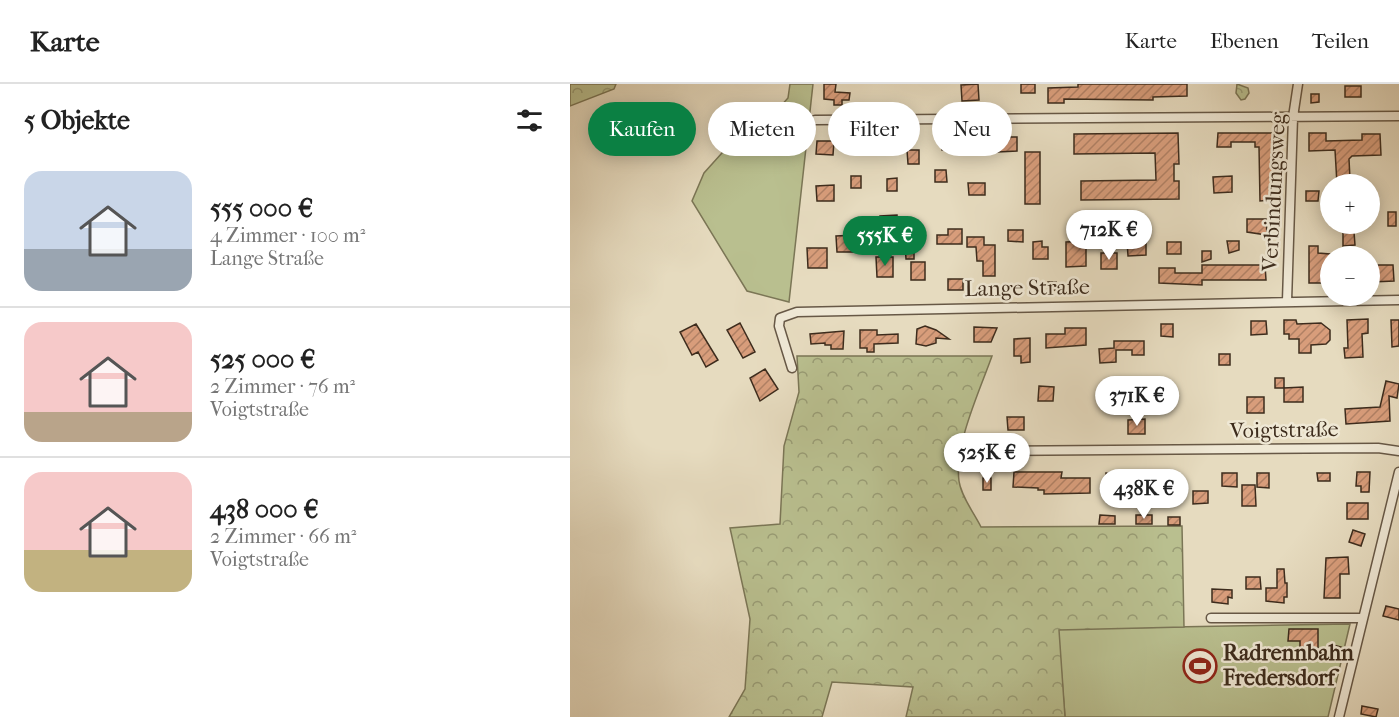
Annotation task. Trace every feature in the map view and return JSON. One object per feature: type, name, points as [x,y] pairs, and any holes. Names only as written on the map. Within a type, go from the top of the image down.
[{"type":"street","name":"Verbindungsweg","points":[[1287,301],[1293,117],[1298,84]]},
{"type":"street","points":[[816,120],[1399,116]]},
{"type":"street","name":"Lange Straße","points":[[792,368],[779,326],[780,318],[797,312],[1399,300]]},
{"type":"street","name":"Voigtstraße","points":[[989,451],[1378,447],[1399,451]]},
{"type":"street","points":[[1339,717],[1399,472]]},
{"type":"street","points":[[1211,618],[1363,618]]},
{"type":"green space","points":[[570,84],[616,84],[614,89],[570,106]]},
{"type":"green space","points":[[790,84],[813,84],[811,102],[784,102],[788,98]]},
{"type":"green space","points":[[1237,84],[1248,88],[1249,93],[1245,99],[1241,100],[1236,93]]},
{"type":"green space","points":[[719,156],[805,156],[789,302],[747,291],[692,201],[704,173]]},
{"type":"green space","points":[[797,356],[992,356],[969,418],[958,467],[962,493],[981,527],[1182,526],[1184,627],[1059,630],[1065,717],[906,717],[913,687],[832,682],[822,717],[729,717],[745,689],[750,619],[730,528],[780,524],[784,446],[799,392]]},
{"type":"green space","name":"Radrennbahn Fredersdorf","points":[[1350,624],[1328,717],[1065,717],[1058,629]]},
{"type":"building","points":[[824,84],[836,84],[835,92],[850,93],[849,100],[842,100],[842,102],[824,99]]},
{"type":"building","points":[[978,84],[979,100],[962,101],[961,85]]},
{"type":"building","points":[[1021,84],[1035,84],[1035,93],[1021,93]]},
{"type":"building","points":[[1078,84],[1187,84],[1187,96],[1153,97],[1153,100],[1064,99],[1064,103],[1048,103],[1048,88],[1078,87]]},
{"type":"building","points":[[1345,86],[1361,86],[1361,97],[1345,97]]},
{"type":"building","points":[[1311,94],[1319,94],[1319,102],[1311,103]]},
{"type":"building","points":[[1178,133],[1179,164],[1174,164],[1174,181],[1179,181],[1179,199],[1081,200],[1081,181],[1156,180],[1155,153],[1074,154],[1074,134]]},
{"type":"building","points":[[1218,133],[1273,133],[1273,200],[1260,201],[1259,147],[1255,147],[1255,142],[1231,142],[1231,147],[1217,147]]},
{"type":"building","points":[[1309,133],[1326,133],[1326,141],[1362,140],[1362,134],[1380,134],[1381,155],[1352,156],[1349,159],[1350,174],[1336,174],[1335,150],[1309,151]]},
{"type":"building","points":[[1012,137],[1017,137],[1017,151],[1012,151]]},
{"type":"building","points":[[817,141],[828,141],[828,155],[816,154]]},
{"type":"building","points":[[1025,152],[1040,152],[1040,204],[1025,204]]},
{"type":"building","points":[[907,156],[919,156],[919,164],[908,164]]},
{"type":"building","points":[[935,170],[946,170],[947,182],[935,182]]},
{"type":"building","points":[[851,176],[861,176],[861,188],[851,188]]},
{"type":"building","points":[[1232,176],[1232,192],[1214,193],[1213,177]]},
{"type":"building","points":[[897,178],[897,191],[887,191],[887,179]]},
{"type":"building","points":[[968,183],[985,183],[985,195],[969,195]]},
{"type":"building","points":[[834,185],[834,201],[817,201],[816,186]]},
{"type":"building","points":[[1306,191],[1319,191],[1318,201],[1306,201]]},
{"type":"building","points":[[1388,212],[1396,212],[1396,226],[1388,226]]},
{"type":"building","points":[[897,215],[898,233],[881,234],[880,216]]},
{"type":"building","points":[[1247,219],[1266,219],[1267,235],[1247,232]]},
{"type":"building","points":[[948,229],[962,229],[962,244],[937,244],[937,235],[948,235]]},
{"type":"building","points":[[1008,230],[1023,230],[1023,242],[1008,241]]},
{"type":"building","points":[[1343,234],[1354,234],[1355,245],[1343,246]]},
{"type":"building","points":[[856,235],[857,252],[837,252],[836,236]]},
{"type":"building","points":[[967,237],[984,237],[984,245],[995,245],[995,276],[983,276],[983,261],[977,261],[976,247],[967,247]]},
{"type":"building","points":[[1146,240],[1146,255],[1128,256],[1127,241]]},
{"type":"building","points":[[1042,241],[1042,247],[1048,247],[1048,259],[1033,259],[1033,242]]},
{"type":"building","points":[[1086,241],[1086,266],[1066,267],[1066,242]]},
{"type":"building","points":[[1227,241],[1239,241],[1239,250],[1229,253]]},
{"type":"building","points":[[914,242],[914,259],[906,259],[905,243]]},
{"type":"building","points":[[1167,242],[1181,242],[1181,254],[1167,254]]},
{"type":"building","points":[[1309,246],[1318,246],[1320,283],[1309,283]]},
{"type":"building","points":[[807,248],[827,248],[827,268],[808,268]]},
{"type":"building","points":[[1202,251],[1211,251],[1211,259],[1202,262]]},
{"type":"building","points":[[1101,253],[1117,253],[1117,269],[1101,269]]},
{"type":"building","points":[[876,257],[893,257],[893,277],[877,277]]},
{"type":"building","points":[[911,262],[925,262],[925,280],[911,280]]},
{"type":"building","points":[[1202,265],[1265,265],[1266,280],[1202,280],[1202,285],[1159,283],[1159,268],[1175,268],[1175,273],[1202,273]]},
{"type":"building","points":[[1380,265],[1393,265],[1394,281],[1380,282]]},
{"type":"building","points":[[948,279],[963,279],[963,290],[948,290]]},
{"type":"building","points":[[1048,282],[1056,282],[1056,290],[1048,290]]},
{"type":"building","points":[[1004,285],[1013,285],[1013,294],[1004,294]]},
{"type":"building","points":[[1368,319],[1368,333],[1362,334],[1363,357],[1345,358],[1344,348],[1348,348],[1347,320]]},
{"type":"building","points":[[1284,320],[1296,320],[1297,324],[1321,323],[1330,330],[1330,340],[1326,344],[1311,345],[1311,353],[1299,353],[1299,339],[1289,339],[1289,334],[1284,334]]},
{"type":"building","points":[[1391,320],[1399,320],[1399,346],[1392,347]]},
{"type":"building","points":[[1251,321],[1266,321],[1267,334],[1251,335]]},
{"type":"building","points":[[740,323],[755,352],[743,358],[727,330]]},
{"type":"building","points":[[696,324],[718,360],[706,367],[698,352],[692,355],[680,332]]},
{"type":"building","points":[[1161,324],[1173,324],[1173,337],[1161,336]]},
{"type":"building","points":[[925,326],[949,339],[936,338],[936,343],[926,346],[916,344],[917,329]]},
{"type":"building","points":[[974,327],[997,328],[991,342],[974,342]]},
{"type":"building","points":[[1065,328],[1086,328],[1086,345],[1046,348],[1046,334],[1065,334]]},
{"type":"building","points":[[860,330],[877,330],[877,335],[898,334],[898,343],[874,344],[874,352],[867,352],[867,348],[860,348]]},
{"type":"building","points":[[844,331],[843,349],[831,349],[831,345],[825,345],[825,343],[811,344],[810,334]]},
{"type":"building","points":[[1030,338],[1030,362],[1021,363],[1021,356],[1014,356],[1014,339]]},
{"type":"building","points":[[1114,341],[1144,341],[1144,355],[1132,355],[1132,350],[1116,350],[1116,362],[1100,363],[1099,349],[1114,348]]},
{"type":"building","points":[[1219,354],[1230,354],[1230,365],[1219,365]]},
{"type":"building","points":[[765,369],[778,389],[760,401],[750,378]]},
{"type":"building","points":[[1275,378],[1284,378],[1284,388],[1275,388]]},
{"type":"building","points":[[1386,381],[1399,384],[1397,398],[1389,396],[1390,421],[1346,424],[1345,409],[1380,407]]},
{"type":"building","points":[[1039,386],[1054,387],[1053,401],[1038,401]]},
{"type":"building","points":[[1303,387],[1303,402],[1284,402],[1284,388]]},
{"type":"building","points":[[1247,397],[1264,397],[1264,413],[1247,413]]},
{"type":"building","points":[[1007,417],[1024,417],[1024,430],[1008,430]]},
{"type":"building","points":[[1145,419],[1145,434],[1128,434],[1128,420]]},
{"type":"building","points":[[1014,472],[1062,472],[1061,478],[1090,478],[1090,493],[1044,494],[1044,490],[1038,490],[1038,488],[1013,487]]},
{"type":"building","points":[[1357,472],[1370,472],[1369,492],[1361,492],[1361,486],[1356,486]]},
{"type":"building","points":[[1106,473],[1176,477],[1177,489],[1146,488],[1146,491],[1130,491],[1130,487],[1106,488]]},
{"type":"building","points":[[1222,473],[1237,473],[1237,487],[1222,486]]},
{"type":"building","points":[[1257,473],[1269,473],[1269,488],[1257,487]]},
{"type":"building","points":[[1317,473],[1330,473],[1330,481],[1318,481]]},
{"type":"building","points":[[983,478],[991,478],[991,490],[983,490]]},
{"type":"building","points":[[1242,485],[1255,485],[1256,506],[1242,506]]},
{"type":"building","points":[[1193,491],[1208,491],[1208,503],[1193,504]]},
{"type":"building","points":[[1347,503],[1368,503],[1368,519],[1347,519]]},
{"type":"building","points":[[1100,515],[1115,516],[1115,524],[1099,524]]},
{"type":"building","points":[[1136,515],[1152,515],[1152,524],[1136,524]]},
{"type":"building","points":[[1168,517],[1180,517],[1180,525],[1168,525]]},
{"type":"building","points":[[1353,530],[1365,534],[1361,546],[1349,542]]},
{"type":"building","points":[[1348,557],[1349,574],[1340,574],[1340,598],[1324,598],[1326,558]]},
{"type":"building","points":[[1277,569],[1284,569],[1285,583],[1287,583],[1287,597],[1284,597],[1284,603],[1266,601],[1266,588],[1277,588]]},
{"type":"building","points":[[1246,577],[1260,577],[1261,589],[1246,589]]},
{"type":"building","points":[[1212,589],[1232,590],[1232,598],[1228,597],[1228,604],[1212,602]]},
{"type":"building","points":[[1386,606],[1399,609],[1399,620],[1383,616]]},
{"type":"building","points":[[1289,629],[1318,629],[1318,648],[1300,647],[1300,641],[1288,641]]},
{"type":"building","points":[[1333,645],[1341,647],[1338,660],[1330,658]]},
{"type":"building","points":[[1362,706],[1378,709],[1376,717],[1361,714]]},
{"type":"place","name":"Radrennbahn Fredersdorf","points":[[1200,666]]}]
